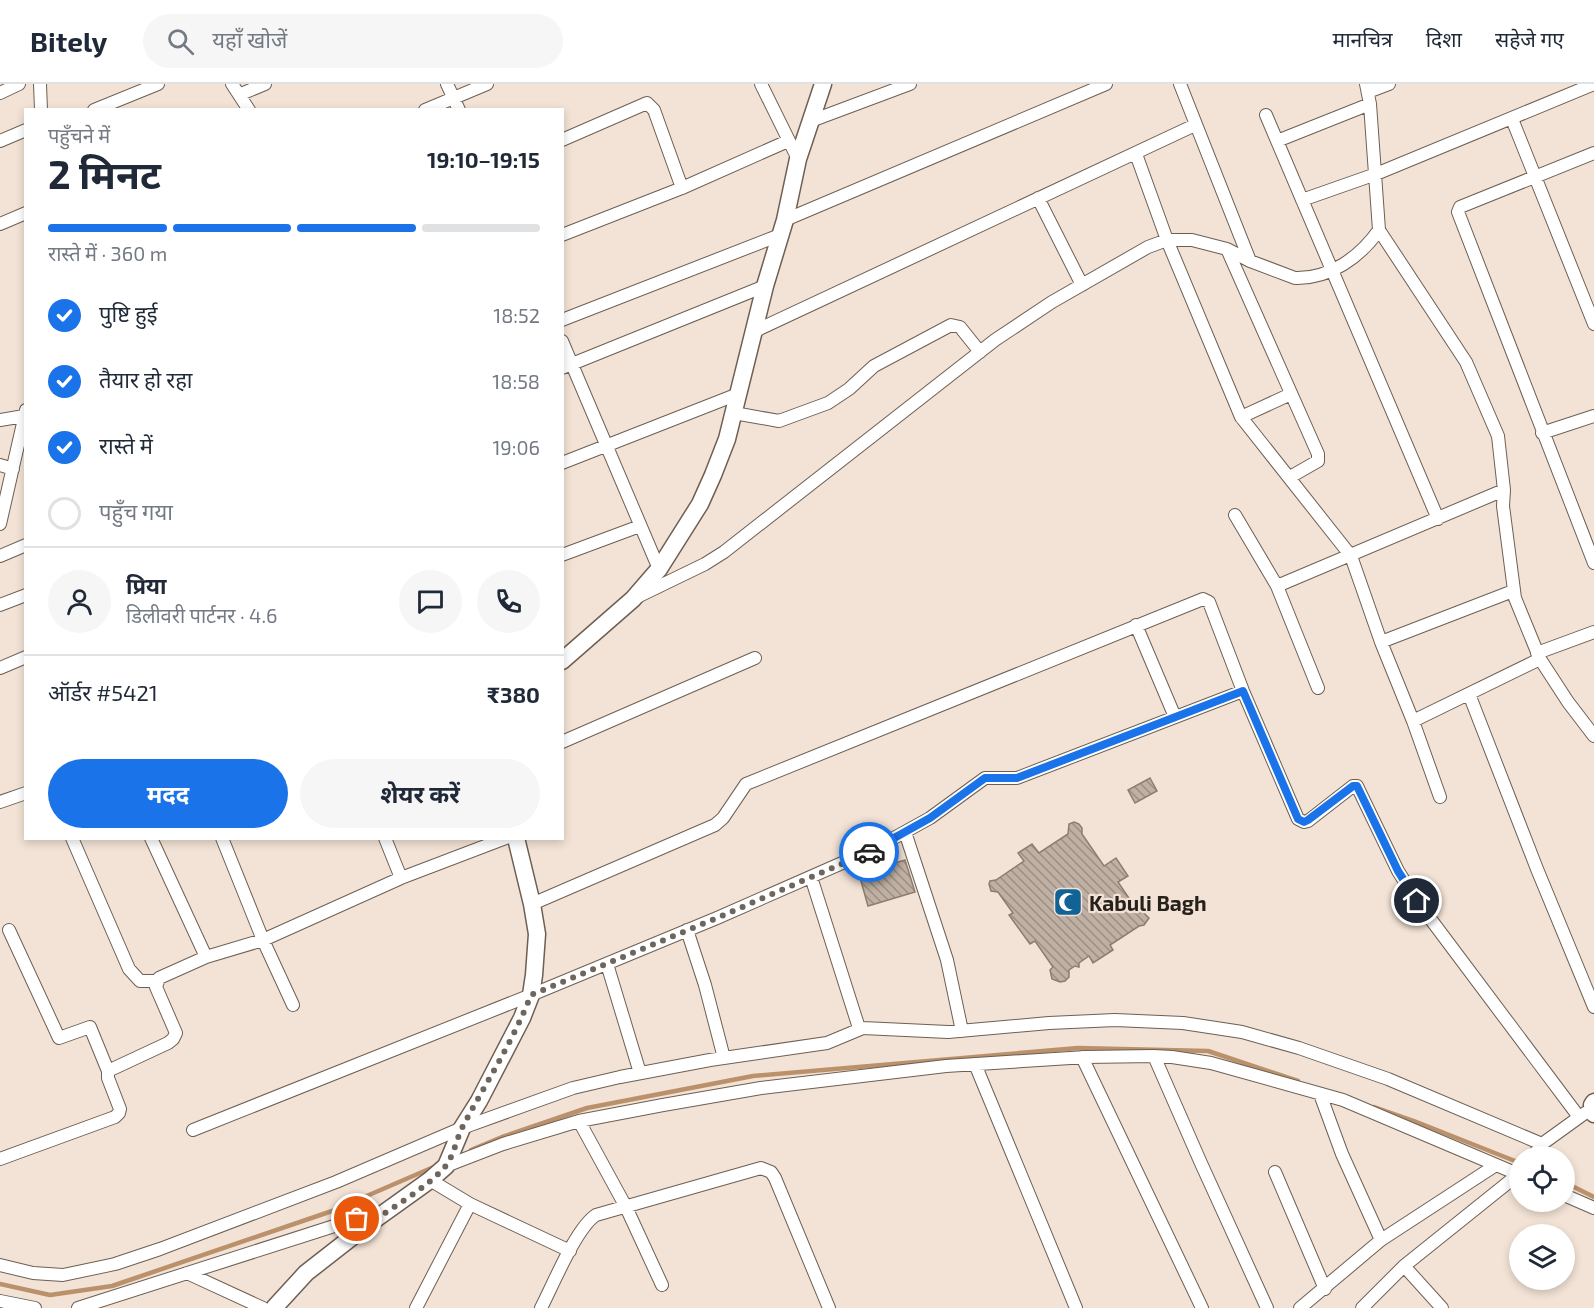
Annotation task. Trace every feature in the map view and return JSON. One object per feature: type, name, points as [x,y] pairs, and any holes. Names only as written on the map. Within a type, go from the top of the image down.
[{"type":"street","points":[[0,93],[19,84]]},
{"type":"street","points":[[40,84],[40,108]]},
{"type":"street","points":[[99,108],[158,84]]},
{"type":"street","points":[[232,84],[241,94],[248,108]]},
{"type":"street","points":[[241,94],[265,84]]},
{"type":"street","points":[[447,84],[458,108]]},
{"type":"street","points":[[430,108],[487,84]]},
{"type":"street","points":[[761,84],[798,159]]},
{"type":"street","points":[[564,660],[633,599],[659,569],[700,504],[722,456],[798,159],[823,84]]},
{"type":"street","points":[[811,121],[910,84]]},
{"type":"street","points":[[564,319],[782,228],[1106,84]]},
{"type":"street","points":[[1277,141],[1389,84]]},
{"type":"street","points":[[1302,200],[1376,174],[1594,84]]},
{"type":"street","points":[[1182,85],[1195,125],[1250,261]]},
{"type":"street","points":[[1368,94],[1379,230],[1466,362],[1498,436],[1513,591],[1539,656],[1568,702],[1594,736]]},
{"type":"street","points":[[564,139],[647,103],[654,110],[682,188]]},
{"type":"street","points":[[1266,115],[1438,519]]},
{"type":"street","points":[[1512,119],[1594,324]]},
{"type":"street","points":[[755,331],[1195,125]]},
{"type":"street","points":[[0,141],[24,131]]},
{"type":"street","points":[[564,234],[682,188],[788,141]]},
{"type":"street","points":[[1594,153],[1460,207],[1458,212],[1594,562]]},
{"type":"street","points":[[1136,154],[1167,240],[1241,417],[1351,556],[1440,797]]},
{"type":"street","points":[[1038,198],[1082,285]]},
{"type":"street","points":[[0,224],[24,214]]},
{"type":"street","points":[[633,599],[705,564],[724,552],[1024,319],[1148,247],[1167,240],[1192,240],[1227,249],[1250,261],[1295,278],[1311,277],[1332,271],[1361,251],[1379,230]]},
{"type":"street","points":[[1227,249],[1318,454],[1318,461],[1290,477]]},
{"type":"street","points":[[659,569],[608,445],[567,365],[765,286]]},
{"type":"street","points":[[734,413],[779,421],[828,403],[849,389],[874,366],[951,325],[960,327],[980,352]]},
{"type":"street","points":[[564,462],[738,394]]},
{"type":"street","points":[[1241,417],[1291,394]]},
{"type":"street","points":[[0,420],[24,413]]},
{"type":"street","points":[[1542,433],[1594,416]]},
{"type":"street","points":[[0,524],[18,462],[24,420]]},
{"type":"street","points":[[0,465],[18,462]]},
{"type":"street","points":[[1277,586],[1504,490]]},
{"type":"street","points":[[1235,515],[1277,586],[1318,688]]},
{"type":"street","points":[[564,554],[640,526]]},
{"type":"street","points":[[0,556],[24,546]]},
{"type":"street","points":[[1381,642],[1513,591]]},
{"type":"street","points":[[0,605],[24,596]]},
{"type":"street","points":[[532,904],[715,825],[723,818],[741,787],[746,784],[1198,600],[1207,600],[1298,819],[1304,822],[1308,820],[1353,786],[1357,786],[1398,871],[1417,901],[1590,1110],[1543,1146]]},
{"type":"street","points":[[1136,625],[1175,717]]},
{"type":"street","points":[[1413,721],[1539,656],[1594,632]]},
{"type":"street","points":[[0,668],[24,658]]},
{"type":"street","points":[[564,741],[755,658]]},
{"type":"street","points":[[193,1130],[607,964],[874,849],[930,818],[985,778],[1017,778],[1243,691]]},
{"type":"street","points":[[1469,694],[1594,1008]]},
{"type":"street","points":[[0,802],[24,794]]},
{"type":"street","points":[[905,832],[947,960],[962,1031]]},
{"type":"street","points":[[73,840],[129,969],[140,981],[157,981]]},
{"type":"street","points":[[152,840],[206,957]]},
{"type":"street","points":[[223,840],[263,940],[293,1005]]},
{"type":"street","points":[[386,840],[401,878]]},
{"type":"street","points":[[108,1071],[168,1042],[175,1036],[176,1033],[156,987],[159,978],[206,957],[263,940],[401,878],[501,840]]},
{"type":"street","points":[[447,1164],[460,1132],[479,1101],[522,1018],[531,995],[537,934],[516,840]]},
{"type":"street","points":[[811,877],[859,1028]]},
{"type":"street","points":[[0,1159],[32,1149],[117,1115],[120,1109],[90,1027],[58,1038],[9,930]]},
{"type":"street","points":[[687,930],[705,985],[724,1058]]},
{"type":"street","points":[[607,964],[640,1073]]},
{"type":"street","points":[[0,1265],[39,1274],[63,1275],[115,1264],[336,1182],[573,1088],[640,1073],[827,1042],[859,1028],[948,1032],[1115,1020],[1183,1023],[1242,1032],[1299,1048],[1388,1079],[1530,1146]]},
{"type":"street","points":[[1154,1056],[1267,1308]]},
{"type":"street","points":[[1082,1057],[1202,1308]]},
{"type":"street","points":[[274,1308],[306,1273],[430,1180],[447,1164],[579,1121],[761,1088],[867,1074],[1082,1057],[1172,1057],[1211,1063],[1343,1100],[1509,1170]]},
{"type":"street","points":[[975,1064],[1076,1308]]},
{"type":"street","points":[[1320,1094],[1342,1154],[1381,1240]]},
{"type":"street","points":[[579,1121],[626,1207],[662,1286]]},
{"type":"street","points":[[1300,1308],[1381,1240],[1496,1165]]},
{"type":"street","points":[[541,1308],[570,1251],[590,1219],[596,1215],[755,1170],[767,1170],[775,1178],[829,1308]]},
{"type":"street","points":[[1275,1172],[1324,1289]]},
{"type":"street","points":[[430,1180],[470,1204],[570,1251]]},
{"type":"street","points":[[1362,1308],[1404,1266],[1509,1182]]},
{"type":"street","points":[[1575,1200],[1594,1208]]},
{"type":"street","points":[[416,1308],[470,1204]]},
{"type":"street","points":[[78,1308],[353,1220],[360,1219],[370,1223]]},
{"type":"street","points":[[1404,1266],[1442,1308]]},
{"type":"street","points":[[187,1273],[263,1308]]},
{"type":"street","points":[[0,1301],[35,1308]]},
{"type":"building","points":[[1150,778],[1157,791],[1135,803],[1128,790]]},
{"type":"building","name":"Kabuli Bagh","points":[[1074,822],[1082,828],[1082,834],[1104,866],[1116,858],[1128,876],[1118,882],[1139,913],[1143,912],[1149,918],[1144,925],[1110,945],[1113,950],[1093,963],[1089,956],[1079,963],[1079,967],[1075,966],[1069,970],[1069,977],[1060,982],[1052,979],[1050,970],[1053,967],[1035,941],[1030,944],[1009,915],[1013,913],[998,892],[991,891],[989,884],[990,881],[996,880],[1024,861],[1018,853],[1032,844],[1039,853],[1068,834],[1069,824]]},
{"type":"building","points":[[905,860],[915,892],[868,906],[859,874]]},
{"type":"waterway","points":[[471,1150],[587,1108],[753,1076],[1078,1048],[1208,1051],[1298,1081]]},
{"type":"waterway","points":[[1374,1107],[1509,1159]]},
{"type":"waterway","points":[[0,1284],[50,1295],[112,1286],[332,1211],[436,1166]]},
{"type":"waterway","points":[[1575,1188],[1594,1197]]},
{"type":"way so far","points":[[357,1219],[370,1223],[446,1166],[462,1128],[479,1101],[522,1018],[531,995],[869,852]]},
{"type":"place","name":"Kabuli Bagh","points":[[1068,902]]},
{"type":"route","points":[[869,852],[930,818],[985,778],[1017,778],[1243,691],[1298,819],[1304,822],[1308,820],[1353,786],[1357,786],[1398,871],[1417,901]]}]
